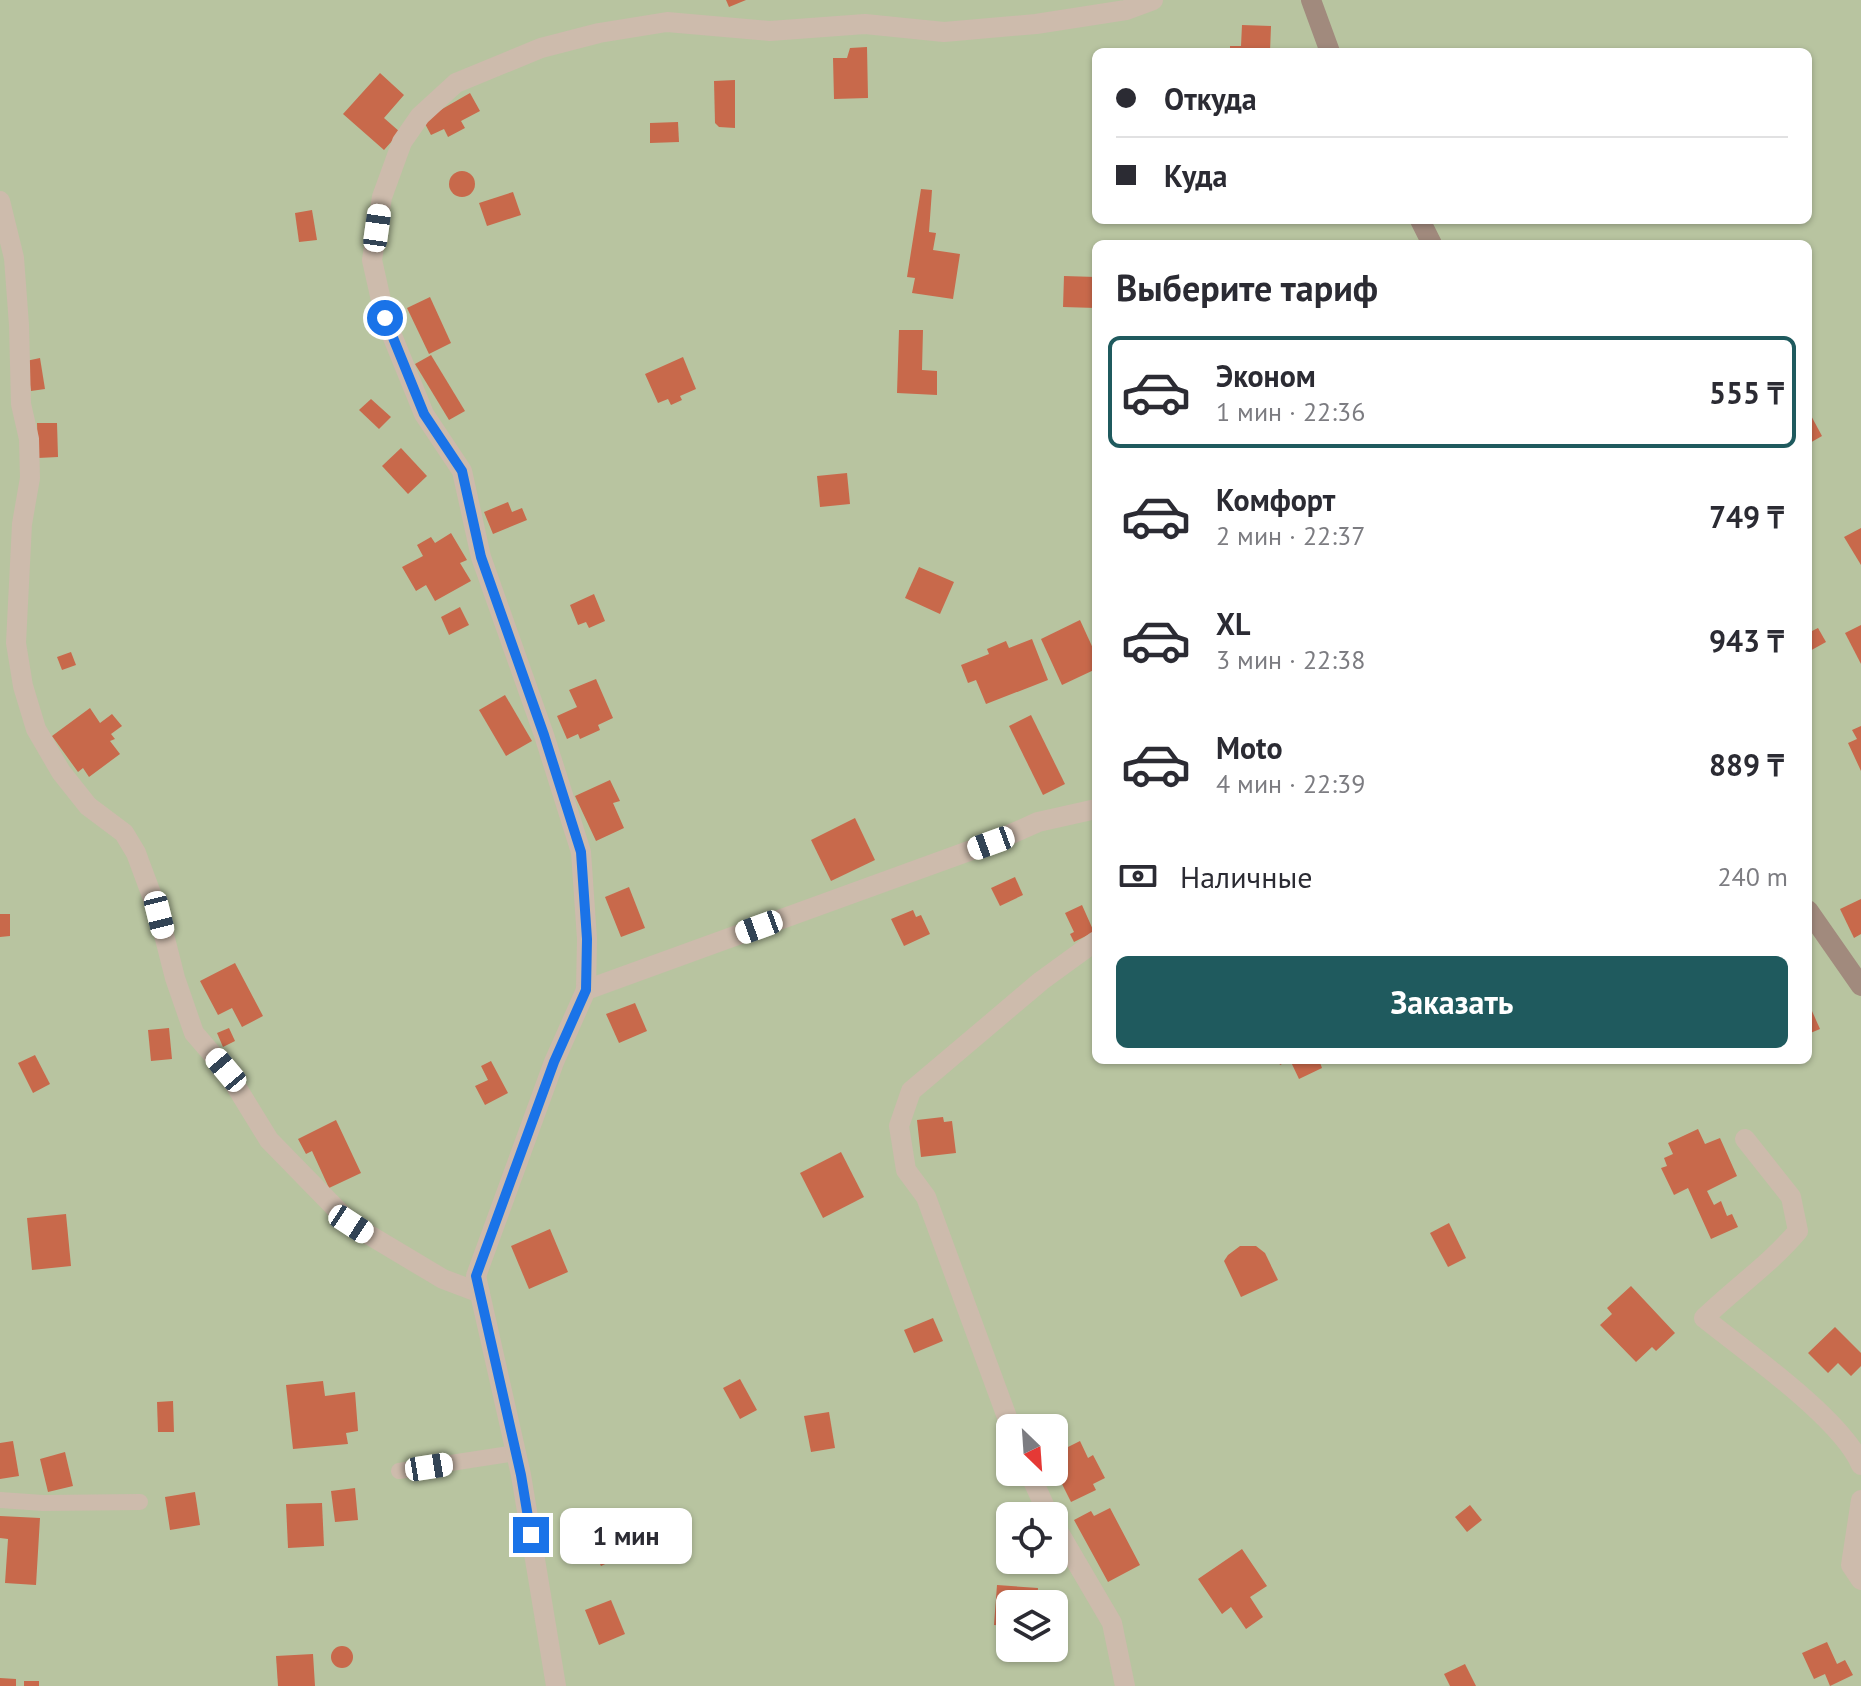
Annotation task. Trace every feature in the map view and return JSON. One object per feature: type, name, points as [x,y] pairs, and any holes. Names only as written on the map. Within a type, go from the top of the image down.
[{"type":"street","points":[[556,1686],[516,1453],[476,1276],[554,1062],[586,990],[587,939],[581,852],[544,735],[481,557],[462,471],[424,414],[385,318],[372,260],[382,197],[402,142],[420,116],[456,83],[541,48],[599,33],[667,22],[770,31],[865,24],[944,32],[1036,24],[1126,10],[1153,0]]},
{"type":"street","points":[[1311,0],[1329,48]]},
{"type":"street","points":[[0,201],[14,258],[21,404],[29,439],[30,465],[22,524],[16,643],[23,686],[36,729],[61,772],[88,806],[124,833],[136,853],[159,915],[175,978],[194,1033],[226,1070],[269,1140],[351,1224],[443,1279],[480,1293]]},
{"type":"street","points":[[586,990],[991,843],[1038,822],[1092,809]]},
{"type":"street","points":[[1812,916],[1861,986]]},
{"type":"street","points":[[1006,1414],[926,1197],[906,1170],[899,1126],[911,1091],[1041,981],[1092,944]]},
{"type":"street","points":[[1745,1139],[1791,1197],[1798,1231],[1776,1256],[1728,1294],[1704,1318],[1817,1410],[1856,1452],[1861,1465]]},
{"type":"street","points":[[1861,1500],[1851,1565],[1861,1580]]},
{"type":"street","points":[[1068,1548],[1112,1623],[1125,1686]]},
{"type":"lane","points":[[399,1471],[516,1453]]},
{"type":"lane","points":[[0,1500],[140,1502]]},
{"type":"green space","points":[[0,0],[1861,0],[1861,1686],[0,1686]]},
{"type":"building","points":[[726,0],[746,0],[729,7]]},
{"type":"building","points":[[1242,25],[1271,26],[1270,48],[1230,48],[1241,46]]},
{"type":"building","points":[[867,47],[868,98],[834,99],[833,58],[847,58],[850,48]]},
{"type":"building","points":[[380,73],[404,95],[384,118],[400,132],[384,150],[343,114]]},
{"type":"building","points":[[735,80],[735,128],[719,127],[715,123],[714,81]]},
{"type":"building","points":[[470,93],[480,111],[461,121],[465,128],[448,137],[444,129],[431,135],[423,120]]},
{"type":"building","points":[[678,122],[679,142],[650,143],[650,123]]},
{"type":"building","points":[[462,171],[471,175],[475,184],[471,193],[462,197],[453,193],[449,184],[453,175]]},
{"type":"building","points":[[921,189],[932,190],[929,232],[936,233],[933,250],[960,254],[953,299],[912,293],[915,278],[907,277]]},
{"type":"building","points":[[513,192],[521,215],[487,226],[479,203]]},
{"type":"building","points":[[312,210],[317,240],[299,242],[295,213]]},
{"type":"building","points":[[1064,276],[1092,277],[1092,308],[1063,307]]},
{"type":"building","points":[[430,297],[451,343],[429,354],[407,308]]},
{"type":"building","points":[[899,330],[923,330],[922,370],[937,371],[937,395],[897,393]]},
{"type":"building","points":[[431,355],[465,411],[449,420],[415,364]]},
{"type":"building","points":[[683,357],[696,389],[680,396],[682,400],[671,405],[668,399],[658,403],[645,374]]},
{"type":"building","points":[[40,358],[45,389],[31,391],[26,361]]},
{"type":"building","points":[[371,399],[391,417],[379,429],[359,410]]},
{"type":"building","points":[[1812,417],[1822,436],[1812,442]]},
{"type":"building","points":[[37,423],[57,423],[58,457],[38,458]]},
{"type":"building","points":[[401,448],[427,476],[408,494],[382,466]]},
{"type":"building","points":[[847,473],[850,504],[820,507],[817,476]]},
{"type":"building","points":[[508,502],[512,512],[522,508],[527,520],[493,534],[484,512]]},
{"type":"building","points":[[1861,528],[1861,565],[1844,537]]},
{"type":"building","points":[[451,533],[467,560],[460,563],[471,581],[435,601],[426,585],[416,591],[402,567],[423,556],[417,545],[431,537],[435,543]]},
{"type":"building","points":[[919,567],[954,582],[940,614],[905,598]]},
{"type":"building","points":[[594,594],[605,621],[589,628],[586,622],[578,625],[570,605]]},
{"type":"building","points":[[460,607],[469,625],[449,635],[441,617]]},
{"type":"building","points":[[1080,620],[1092,646],[1092,671],[1062,685],[1041,639]]},
{"type":"building","points":[[1861,625],[1861,664],[1845,633]]},
{"type":"building","points":[[1818,628],[1826,642],[1812,650],[1812,631]]},
{"type":"building","points":[[1032,639],[1048,680],[986,704],[976,680],[968,683],[961,665],[989,654],[987,649],[1006,641],[1009,648]]},
{"type":"building","points":[[71,652],[76,665],[62,670],[57,657]]},
{"type":"building","points":[[596,679],[613,718],[598,725],[600,730],[580,739],[578,734],[567,739],[557,716],[577,707],[569,690]]},
{"type":"building","points":[[505,695],[532,741],[506,756],[479,710]]},
{"type":"building","points":[[90,708],[100,723],[112,714],[122,726],[111,734],[115,739],[110,741],[120,754],[89,777],[83,768],[78,772],[52,736]]},
{"type":"building","points":[[1031,715],[1065,784],[1043,795],[1009,726]]},
{"type":"building","points":[[1861,726],[1861,771],[1848,743],[1857,739],[1852,730]]},
{"type":"building","points":[[610,780],[620,801],[613,803],[624,828],[596,841],[575,796]]},
{"type":"building","points":[[855,818],[875,860],[831,881],[811,840]]},
{"type":"building","points":[[1015,877],[1023,895],[1000,906],[991,888]]},
{"type":"building","points":[[629,887],[645,928],[621,937],[605,897]]},
{"type":"building","points":[[1861,899],[1861,934],[1854,938],[1840,909]]},
{"type":"building","points":[[1082,905],[1092,933],[1074,942],[1070,934],[1074,932],[1065,913]]},
{"type":"building","points":[[913,910],[916,917],[921,915],[930,934],[904,946],[891,919]]},
{"type":"building","points":[[0,914],[10,914],[10,936],[0,937]]},
{"type":"building","points":[[235,963],[263,1016],[242,1027],[232,1008],[218,1015],[200,981]]},
{"type":"building","points":[[635,1003],[647,1031],[619,1043],[606,1014]]},
{"type":"building","points":[[1812,1011],[1820,1029],[1812,1032]]},
{"type":"building","points":[[169,1028],[172,1059],[151,1061],[148,1030]]},
{"type":"building","points":[[229,1028],[235,1041],[223,1047],[217,1033]]},
{"type":"building","points":[[35,1055],[50,1084],[33,1093],[18,1063]]},
{"type":"building","points":[[491,1061],[508,1093],[485,1105],[475,1086],[488,1080],[481,1066]]},
{"type":"building","points":[[1292,1064],[1320,1064],[1322,1068],[1299,1079]]},
{"type":"building","points":[[943,1117],[944,1122],[952,1121],[956,1153],[921,1157],[917,1120]]},
{"type":"building","points":[[336,1120],[361,1173],[329,1188],[312,1151],[306,1154],[298,1139]]},
{"type":"building","points":[[1698,1129],[1705,1144],[1720,1138],[1737,1176],[1707,1191],[1714,1205],[1721,1201],[1727,1216],[1732,1214],[1738,1227],[1711,1239],[1688,1188],[1674,1195],[1661,1168],[1667,1166],[1664,1158],[1673,1154],[1668,1143]]},
{"type":"building","points":[[841,1152],[864,1197],[823,1218],[800,1173]]},
{"type":"building","points":[[66,1214],[71,1266],[32,1270],[27,1218]]},
{"type":"building","points":[[1449,1223],[1466,1258],[1448,1267],[1430,1233]]},
{"type":"building","points":[[550,1229],[568,1272],[529,1289],[511,1246]]},
{"type":"building","points":[[1240,1246],[1256,1246],[1265,1253],[1278,1280],[1241,1297],[1224,1261]]},
{"type":"building","points":[[1631,1286],[1675,1333],[1656,1351],[1652,1347],[1636,1362],[1600,1325],[1612,1314],[1607,1308]]},
{"type":"building","points":[[933,1318],[943,1341],[914,1353],[904,1330]]},
{"type":"building","points":[[1835,1327],[1861,1353],[1861,1366],[1851,1376],[1838,1363],[1828,1373],[1808,1353]]},
{"type":"building","points":[[740,1379],[757,1410],[740,1419],[723,1388]]},
{"type":"building","points":[[323,1381],[325,1396],[355,1392],[358,1431],[346,1433],[348,1444],[293,1449],[286,1385]]},
{"type":"building","points":[[173,1401],[174,1432],[158,1432],[157,1402]]},
{"type":"building","points":[[829,1412],[835,1448],[811,1452],[804,1416]]},
{"type":"building","points":[[13,1441],[19,1476],[0,1479],[0,1443]]},
{"type":"building","points":[[1080,1441],[1088,1458],[1093,1455],[1105,1478],[1093,1484],[1096,1490],[1071,1502],[1063,1486],[1068,1486],[1068,1447]]},
{"type":"building","points":[[65,1452],[73,1486],[48,1492],[40,1459]]},
{"type":"building","points":[[355,1488],[358,1520],[335,1522],[331,1491]]},
{"type":"building","points":[[195,1492],[200,1525],[170,1530],[165,1497]]},
{"type":"building","points":[[322,1503],[324,1546],[288,1548],[286,1504]]},
{"type":"building","points":[[1470,1505],[1482,1520],[1467,1532],[1455,1517]]},
{"type":"building","points":[[1110,1508],[1140,1565],[1108,1582],[1074,1520],[1091,1511],[1094,1516]]},
{"type":"building","points":[[618,1513],[622,1520],[612,1525],[626,1554],[601,1566],[583,1529]]},
{"type":"building","points":[[0,1516],[40,1518],[36,1585],[5,1583],[8,1539],[0,1538]]},
{"type":"building","points":[[1242,1549],[1267,1586],[1250,1597],[1263,1617],[1246,1629],[1231,1607],[1222,1614],[1198,1579]]},
{"type":"building","points":[[997,1585],[1038,1588],[1038,1590],[997,1590]]},
{"type":"building","points":[[611,1600],[625,1634],[599,1645],[585,1610]]},
{"type":"building","points":[[1827,1642],[1837,1664],[1845,1660],[1853,1675],[1830,1686],[1825,1674],[1814,1679],[1802,1653]]},
{"type":"building","points":[[342,1646],[353,1657],[342,1668],[331,1657]]},
{"type":"building","points":[[313,1654],[315,1686],[278,1686],[276,1656]]},
{"type":"building","points":[[1465,1664],[1476,1686],[1450,1686],[1444,1674]]},
{"type":"building","points":[[0,1678],[16,1679],[16,1686],[0,1686]]},
{"type":"building","points":[[24,1681],[39,1681],[39,1686],[24,1686]]},
{"type":"route","points":[[385,318],[424,414],[462,471],[481,557],[544,735],[581,852],[587,939],[586,990],[554,1062],[476,1276],[521,1475],[531,1535]]}]
